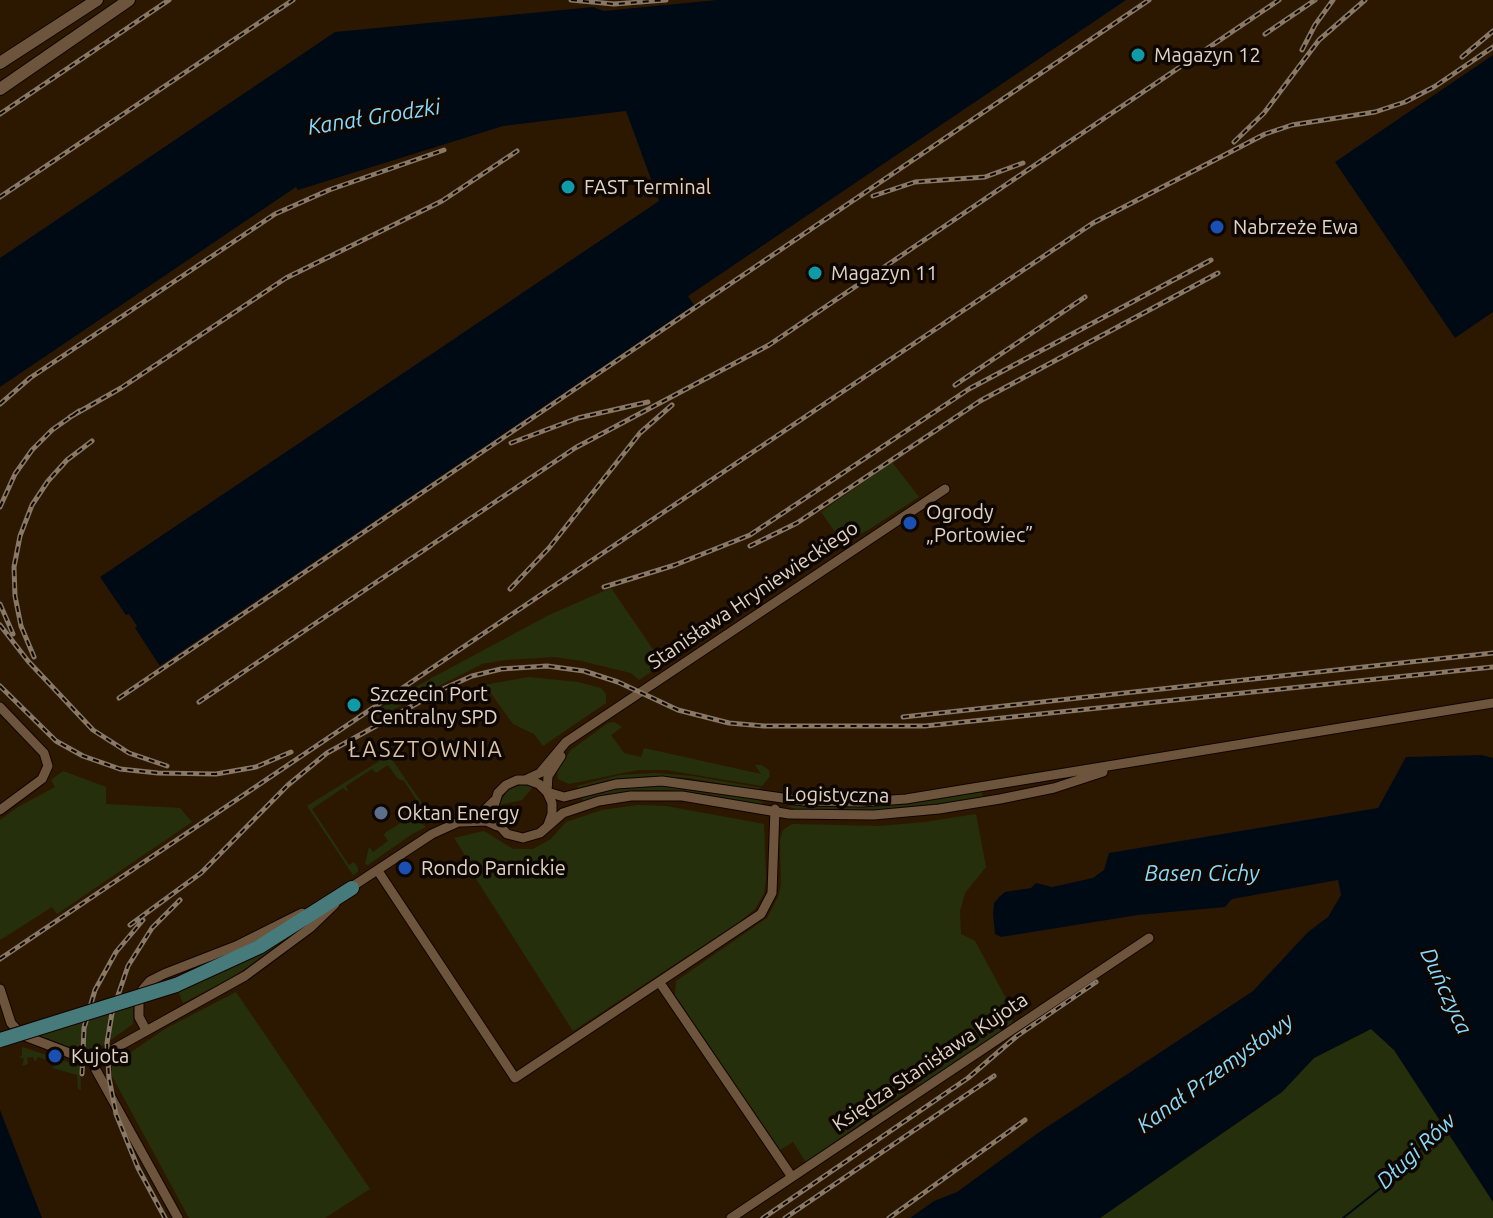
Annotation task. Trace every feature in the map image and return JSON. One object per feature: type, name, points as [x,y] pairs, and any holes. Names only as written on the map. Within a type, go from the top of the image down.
[{"type":"main road","points":[[0,63],[97,0]]},
{"type":"main road","points":[[0,89],[129,0]]},
{"type":"main road","points":[[0,1040],[176,985],[245,955],[352,888]]},
{"type":"street","name":"Stanisława Hryniewieckiego","points":[[525,780],[538,775],[562,745],[945,489]]},
{"type":"street","name":"Logistyczna","points":[[547,792],[565,797],[610,785],[655,780],[775,798],[836,802],[906,799],[1493,703]]},
{"type":"street","points":[[0,707],[44,753],[48,766],[42,779],[0,810]]},
{"type":"street","name":"Stanisława Hryniewieckiego","points":[[547,792],[549,774],[562,754],[582,733]]},
{"type":"street","name":"Logistyczna","points":[[548,825],[561,814],[593,803],[650,794],[682,796],[775,812],[864,815],[939,809],[1033,793],[1129,764]]},
{"type":"street","points":[[146,1030],[139,1017],[139,1002],[143,989],[152,980],[252,939],[352,888],[450,825],[485,810],[506,785],[525,780],[536,783],[547,792],[552,809],[548,825],[537,835],[523,838],[512,836],[484,821],[450,825]]},
{"type":"street","points":[[378,871],[515,1078],[756,918],[765,908],[773,884],[775,798]]},
{"type":"street","points":[[494,801],[494,815],[500,828]]},
{"type":"street","points":[[0,989],[8,1016],[19,1033],[34,1042],[94,1060],[260,965],[314,925],[352,888]]},
{"type":"street","name":"Księdza Stanisława Kujota","points":[[731,1218],[1149,938]]},
{"type":"street","points":[[660,983],[792,1177]]},
{"type":"street","points":[[94,1060],[97,1072],[178,1218]]},
{"type":"green space","points":[[892,462],[919,497],[843,543],[821,512]]},
{"type":"green space","points":[[611,588],[663,664],[639,680],[631,673],[555,657],[505,660],[482,664],[390,711],[369,720],[367,717],[402,694],[549,615]]},
{"type":"green space","points":[[528,677],[578,682],[601,688],[606,694],[606,703],[543,746],[534,734],[513,724],[485,685]]},
{"type":"green space","points":[[614,722],[622,727],[611,735],[624,753],[641,757],[644,748],[761,774],[755,765],[761,765],[769,770],[770,776],[762,786],[666,770],[638,770],[569,784],[558,779],[557,770],[571,750],[608,723]]},
{"type":"green space","points":[[389,755],[435,822],[431,822],[404,781],[398,779],[388,765],[376,773],[372,769],[346,786],[348,792],[343,788],[312,809],[349,865],[354,862],[358,868],[353,875],[307,806]]},
{"type":"green space","points":[[63,771],[106,787],[106,804],[180,808],[192,822],[57,914],[52,907],[0,940],[0,820],[55,787],[51,780]]},
{"type":"green space","points":[[655,773],[762,788],[753,790],[689,778],[652,776],[577,786],[620,775]]},
{"type":"green space","points":[[523,785],[533,787],[522,800],[499,805],[508,789]]},
{"type":"green space","points":[[670,785],[756,799],[764,803],[756,805],[667,790],[638,790],[583,801],[582,797],[624,787]]},
{"type":"green space","points":[[982,792],[983,798],[877,811],[799,810],[786,806],[899,804]]},
{"type":"green space","points":[[638,805],[666,806],[764,824],[764,894],[755,909],[739,922],[573,1031],[466,863],[468,860],[454,838],[484,831],[513,849],[533,849],[551,839],[566,822],[602,810]]},
{"type":"green space","points":[[976,814],[986,867],[965,893],[960,911],[961,934],[975,941],[1013,1011],[1012,1024],[920,1085],[908,1084],[906,1092],[806,1162],[793,1142],[780,1150],[675,995],[676,981],[767,918],[781,885],[780,839],[783,830],[792,824],[879,826]]},
{"type":"green space","points":[[418,820],[426,827],[368,865],[365,864],[369,847],[373,852],[388,841],[384,835],[386,832],[404,821]]},
{"type":"green space","points":[[309,923],[265,957],[183,1003],[178,991],[261,953]]},
{"type":"green space","points":[[236,992],[370,1189],[325,1218],[189,1218],[112,1076],[112,1065],[165,1029]]},
{"type":"green space","points":[[133,1006],[133,1024],[95,1051],[86,1053],[38,1035]]},
{"type":"green space","points":[[1371,1029],[1394,1050],[1493,1202],[1493,1218],[1100,1218],[1282,1092],[1314,1058]]},
{"type":"green space","points":[[22,1047],[80,1066],[81,1090],[78,1089],[77,1075],[53,1068],[55,1062],[38,1057],[35,1062],[33,1057],[27,1058],[28,1064],[22,1066],[24,1059],[19,1057],[22,1056]]},
{"type":"water","name":"Kanał Grodzki","points":[[717,0],[1126,0],[688,296],[694,305],[160,666],[129,614],[126,615],[100,577],[659,201],[626,111],[503,126],[298,190],[296,187],[0,387],[0,258],[335,32],[593,7],[604,11]]},
{"type":"water","points":[[1493,55],[1493,312],[1455,338],[1335,162]]},
{"type":"water","points":[[1481,755],[1493,758],[1493,1202],[1394,1050],[1371,1029],[1314,1058],[1282,1092],[1100,1218],[910,1218],[934,1201],[957,1192],[1038,1133],[1253,991],[1308,932],[1328,917],[1341,895],[1338,880],[1232,899],[1225,907],[1138,915],[1001,937],[995,934],[993,914],[994,903],[1005,892],[1031,888],[1036,883],[1052,887],[1093,878],[1104,870],[1109,853],[1378,808],[1406,757]]},
{"type":"water","points":[[0,1110],[42,1218],[0,1218]]},
{"type":"waterway","name":"Długi Rów","points":[[1343,1218],[1387,1183],[1442,1127]]},
{"type":"railway","points":[[0,114],[169,0]]},
{"type":"railway","points":[[0,197],[293,0]]},
{"type":"railway","points":[[571,0],[614,4],[666,0]]},
{"type":"railway","points":[[119,698],[1149,0]]},
{"type":"railway","points":[[199,702],[575,448],[769,345],[1279,0]]},
{"type":"railway","points":[[1265,34],[1315,0]]},
{"type":"railway","points":[[1302,50],[1333,0]]},
{"type":"railway","points":[[1234,142],[1264,113],[1319,40],[1365,0]]},
{"type":"railway","points":[[1462,57],[1493,31]]},
{"type":"railway","points":[[0,959],[1093,223],[1265,134],[1292,125],[1375,112],[1405,102],[1434,87],[1493,47]]},
{"type":"railway","points":[[0,404],[30,378],[275,214],[329,190],[444,150]]},
{"type":"railway","points":[[70,417],[121,388],[286,278],[442,201],[517,151]]},
{"type":"railway","points":[[873,196],[915,182],[985,177],[1023,163]]},
{"type":"railway","points":[[604,587],[675,565],[750,535],[969,389],[1211,260]]},
{"type":"railway","points":[[750,546],[797,523],[980,401],[1218,273]]},
{"type":"railway","points":[[955,385],[1085,297]]},
{"type":"railway","points":[[511,443],[578,418],[648,402]]},
{"type":"railway","points":[[510,589],[549,548],[640,433],[672,405]]},
{"type":"railway","points":[[0,507],[15,474],[32,450],[52,430],[79,411]]},
{"type":"railway","points":[[34,657],[21,626],[15,596],[14,567],[20,536],[32,505],[48,481],[67,460],[92,441]]},
{"type":"railway","points":[[0,604],[13,634]]},
{"type":"railway","points":[[0,625],[28,661],[93,730],[129,753],[167,766]]},
{"type":"railway","points":[[903,717],[1493,653]]},
{"type":"railway","points":[[130,925],[201,873],[288,785],[327,753],[445,688],[472,676],[501,669],[547,666],[584,671],[618,682],[678,710],[729,723],[764,726],[925,726],[1493,667]]},
{"type":"railway","points":[[0,686],[56,741],[83,756],[120,769],[216,774],[256,767],[291,752]]},
{"type":"railway","points":[[165,1218],[138,1168],[116,1114],[109,1078],[107,1043],[112,1013],[128,966],[152,928],[180,900]]},
{"type":"railway","points":[[82,1074],[84,1028],[95,990],[116,952],[143,920]]},
{"type":"railway","points":[[763,1218],[968,1078],[1017,1036],[1096,982]]},
{"type":"railway","points":[[785,1218],[994,1076]]},
{"type":"railway","points":[[889,1218],[1025,1120]]},
{"type":"place","name":"Magazyn 12","points":[[1138,55]]},
{"type":"place","name":"FAST Terminal","points":[[568,187]]},
{"type":"place","name":"Nabrzeże Ewa","points":[[1217,227]]},
{"type":"place","name":"Magazyn 11","points":[[815,273]]},
{"type":"place","name":"Ogrody „Portowiec”","points":[[910,523]]},
{"type":"place","name":"Szczecin Port Centralny SPD","points":[[354,705]]},
{"type":"place","name":"Oktan Energy","points":[[381,813]]},
{"type":"place","name":"Rondo Parnickie","points":[[405,868]]},
{"type":"place","name":"Kujota","points":[[55,1056]]},
{"type":"district","name":"ŁASZTOWNIA","points":[[426,750]]},
{"type":"water label","name":"Basen Cichy","points":[[1202,874]]},
{"type":"water label","name":"Duńczyca","points":[[1446,991]]},
{"type":"water label","name":"Kanał Przemysłowy","points":[[1215,1073]]}]
